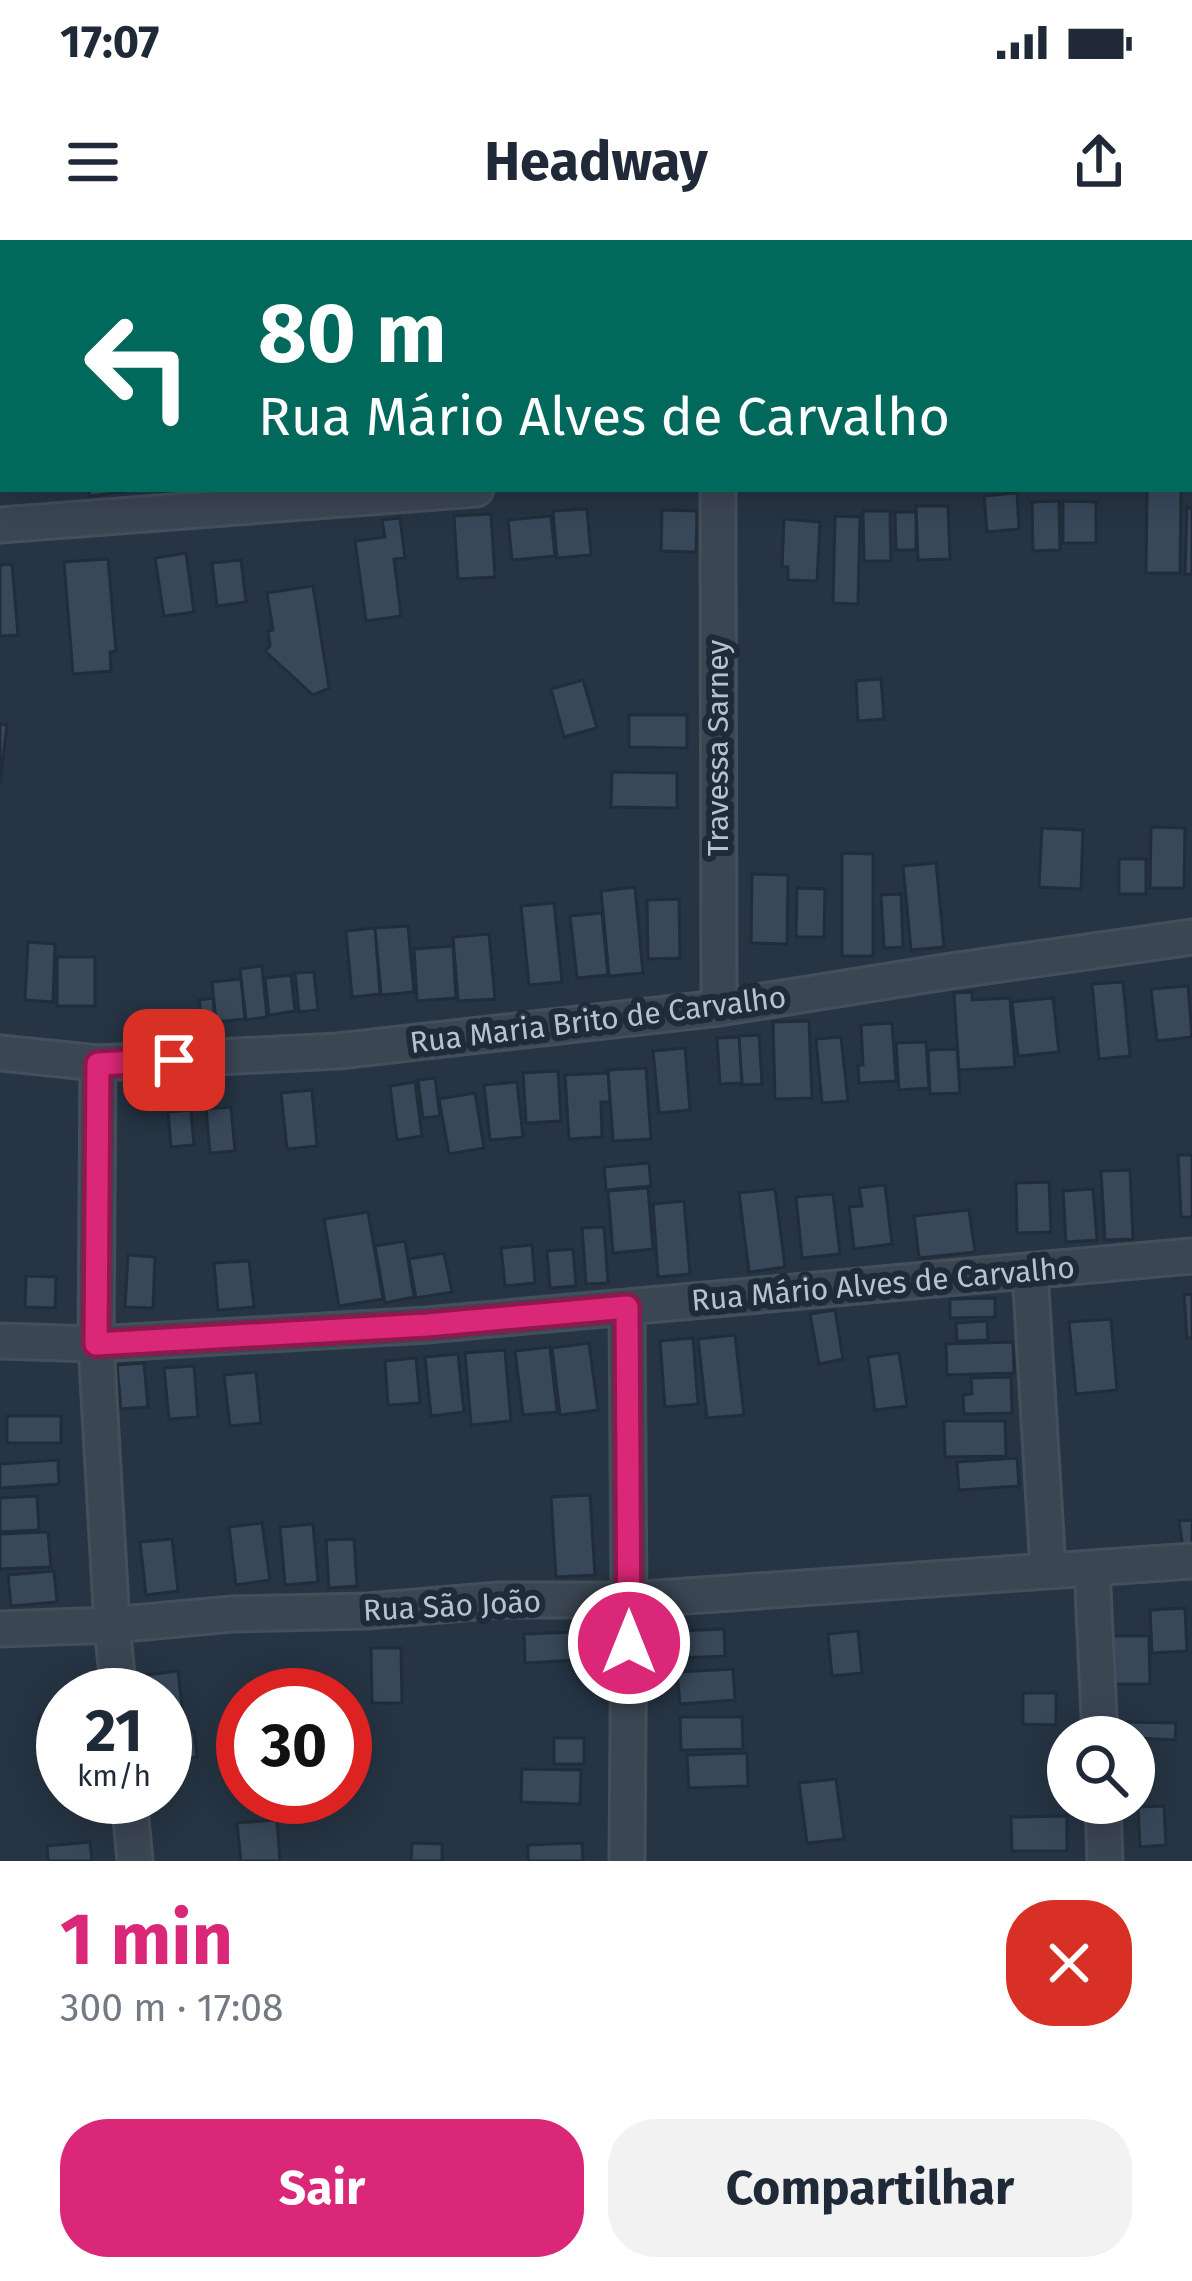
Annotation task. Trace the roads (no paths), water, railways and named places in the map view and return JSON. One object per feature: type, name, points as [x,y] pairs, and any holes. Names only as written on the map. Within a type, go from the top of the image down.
[{"type":"street","points":[[0,525],[436,492]]},
{"type":"street","name":"Travessa Sarney","points":[[718,492],[719,1008]]},
{"type":"street","name":"Rua Maria Brito de Carvalho","points":[[0,1053],[98,1064],[338,1052],[719,1008],[1192,937]]},
{"type":"street","points":[[98,1064],[96,1344],[116,1668]]},
{"type":"street","name":"Rua Mário Alves de Carvalho","points":[[0,1340],[96,1344],[427,1325],[1192,1256]]},
{"type":"street","points":[[1030,1271],[1048,1569]]},
{"type":"street","points":[[627,1307],[627,1861]]},
{"type":"street","name":"Rua São João","points":[[0,1629],[499,1600],[629,1600],[1192,1561]]},
{"type":"street","points":[[1092,1569],[1099,1716]]},
{"type":"street","points":[[132,1824],[135,1861]]},
{"type":"street","points":[[1104,1824],[1106,1861]]}]
